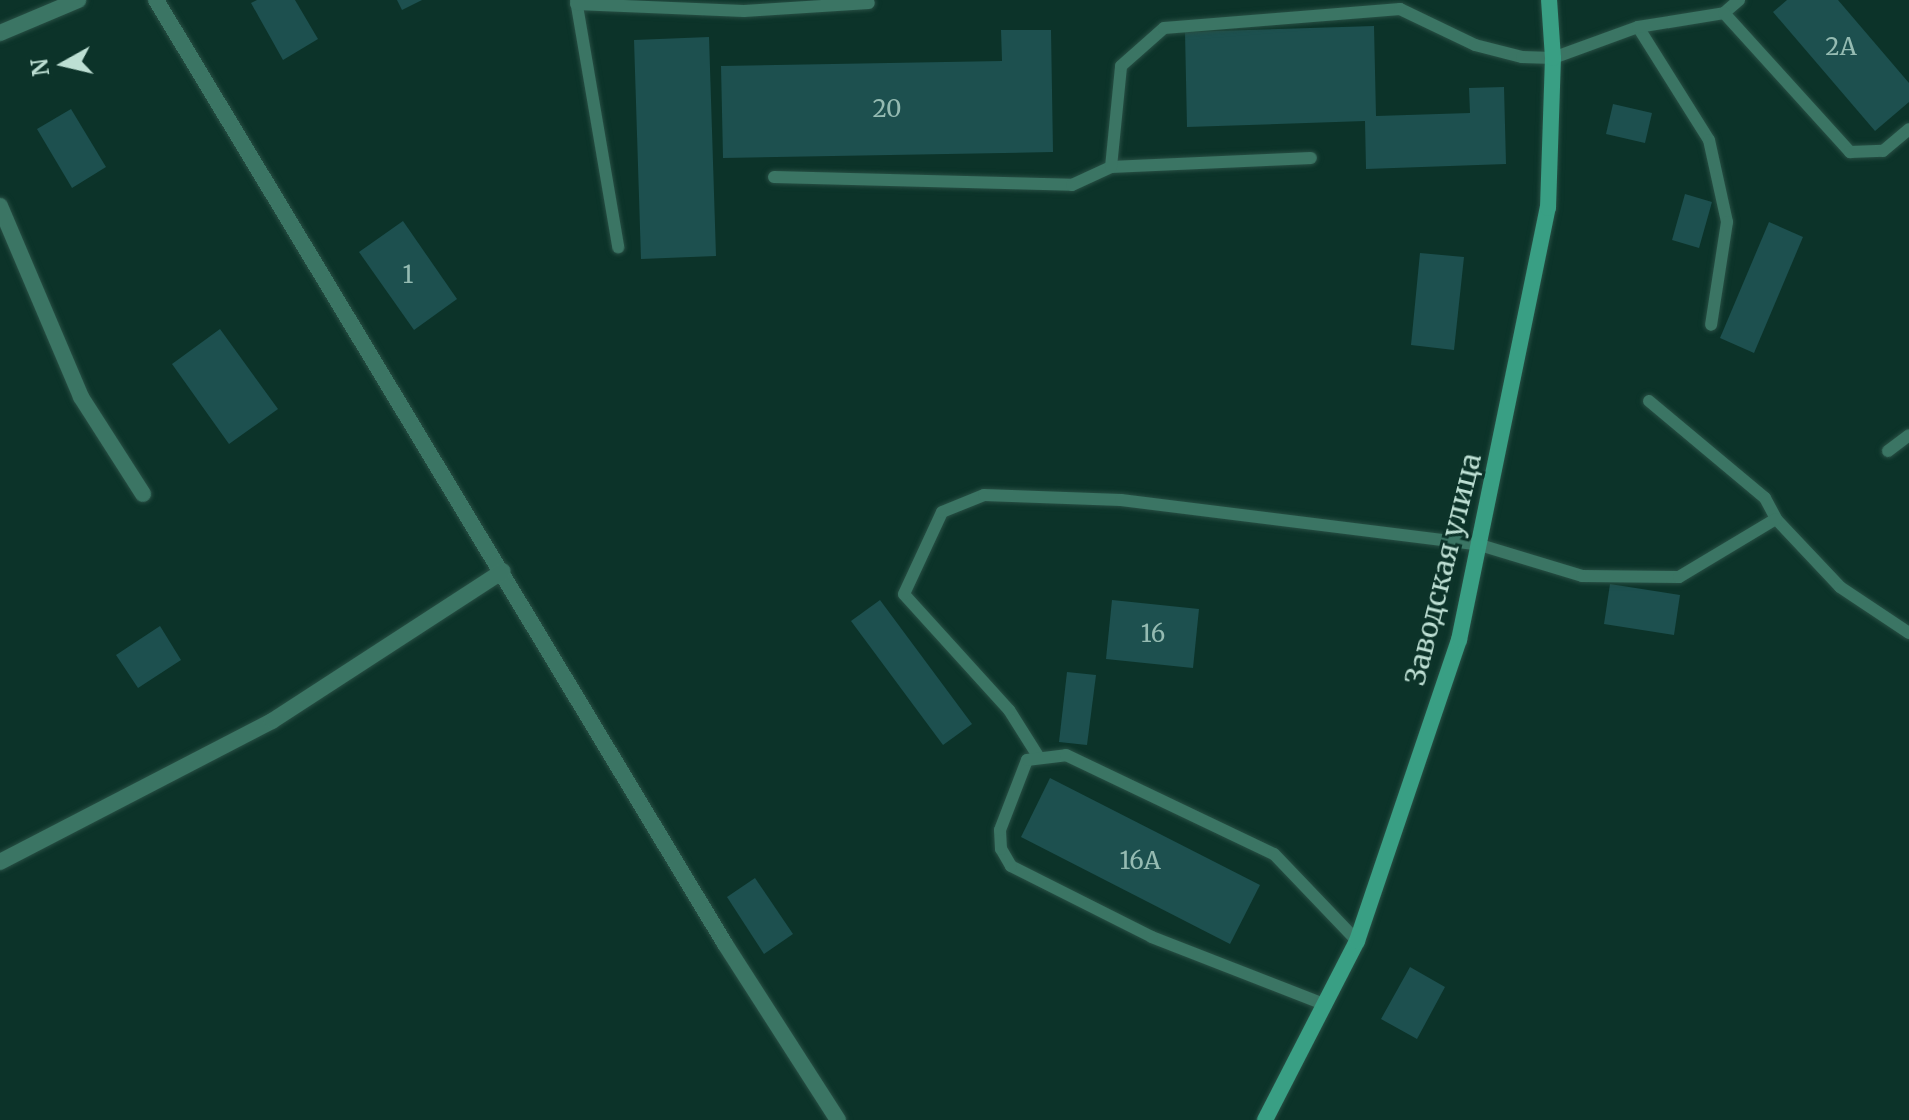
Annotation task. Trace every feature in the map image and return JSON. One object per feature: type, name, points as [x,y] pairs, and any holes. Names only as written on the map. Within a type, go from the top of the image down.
[{"type":"street","points":[[0,33],[78,0]]},
{"type":"street","points":[[156,0],[503,571],[725,944],[838,1120]]},
{"type":"street","name":"Заводская улица","points":[[1265,1120],[1357,941],[1459,640],[1548,208],[1553,58],[1549,0]]},
{"type":"street","points":[[0,206],[81,397],[143,494]]},
{"type":"street","points":[[0,862],[272,721],[503,571]]},
{"type":"lane","points":[[1111,167],[1121,66],[1164,28],[1400,9],[1475,45],[1522,57],[1553,58],[1638,27],[1724,13],[1739,0]]},
{"type":"lane","points":[[618,247],[576,2],[744,11],[869,3]]},
{"type":"lane","points":[[1724,13],[1850,152],[1883,151],[1909,129]]},
{"type":"lane","points":[[1638,27],[1709,140],[1727,222],[1711,325]]},
{"type":"lane","points":[[774,177],[1072,185],[1111,167],[1311,158]]},
{"type":"lane","points":[[1649,401],[1765,498],[1776,519],[1840,587],[1909,633]]},
{"type":"lane","points":[[1888,451],[1909,435]]},
{"type":"lane","points":[[1038,756],[1009,710],[904,594],[942,512],[984,495],[1121,500],[1480,545],[1582,576],[1679,577],[1776,519]]},
{"type":"lane","points":[[1326,1005],[1152,937],[1011,866],[1001,849],[1000,830],[1027,760],[1038,756],[1066,755],[1274,854],[1357,941]]},
{"type":"building","points":[[257,0],[295,0],[318,39],[283,60],[251,3]]},
{"type":"building","points":[[397,0],[422,0],[402,10]]},
{"type":"building","points":[[1787,0],[1838,0],[1909,83],[1909,102],[1875,131],[1773,12]]},
{"type":"building","points":[[1374,26],[1376,116],[1470,113],[1469,88],[1504,87],[1506,164],[1366,169],[1365,121],[1187,127],[1185,32]]},
{"type":"building","points":[[1001,30],[1051,30],[1053,152],[723,158],[721,66],[1002,61]]},
{"type":"building","points":[[709,37],[716,256],[641,259],[634,40]]},
{"type":"building","points":[[1613,104],[1652,113],[1645,143],[1606,134]]},
{"type":"building","points":[[71,109],[106,167],[72,188],[37,129]]},
{"type":"building","points":[[1685,194],[1712,202],[1699,248],[1672,240]]},
{"type":"building","points":[[403,221],[457,299],[414,330],[359,252]]},
{"type":"building","points":[[1769,222],[1803,237],[1754,353],[1720,338]]},
{"type":"building","points":[[1420,253],[1464,257],[1454,350],[1411,345]]},
{"type":"building","points":[[220,329],[278,409],[229,444],[172,364]]},
{"type":"building","points":[[1610,584],[1680,595],[1674,635],[1604,624]]},
{"type":"building","points":[[880,600],[972,724],[943,745],[851,621]]},
{"type":"building","points":[[1112,600],[1199,609],[1193,668],[1106,659]]},
{"type":"building","points":[[160,626],[181,660],[138,688],[116,655]]},
{"type":"building","points":[[1067,672],[1096,675],[1087,745],[1059,742]]},
{"type":"building","points":[[1050,778],[1260,885],[1230,944],[1021,837]]},
{"type":"building","points":[[755,878],[793,934],[764,954],[727,897]]},
{"type":"building","points":[[1410,967],[1445,987],[1417,1039],[1381,1019]]}]
